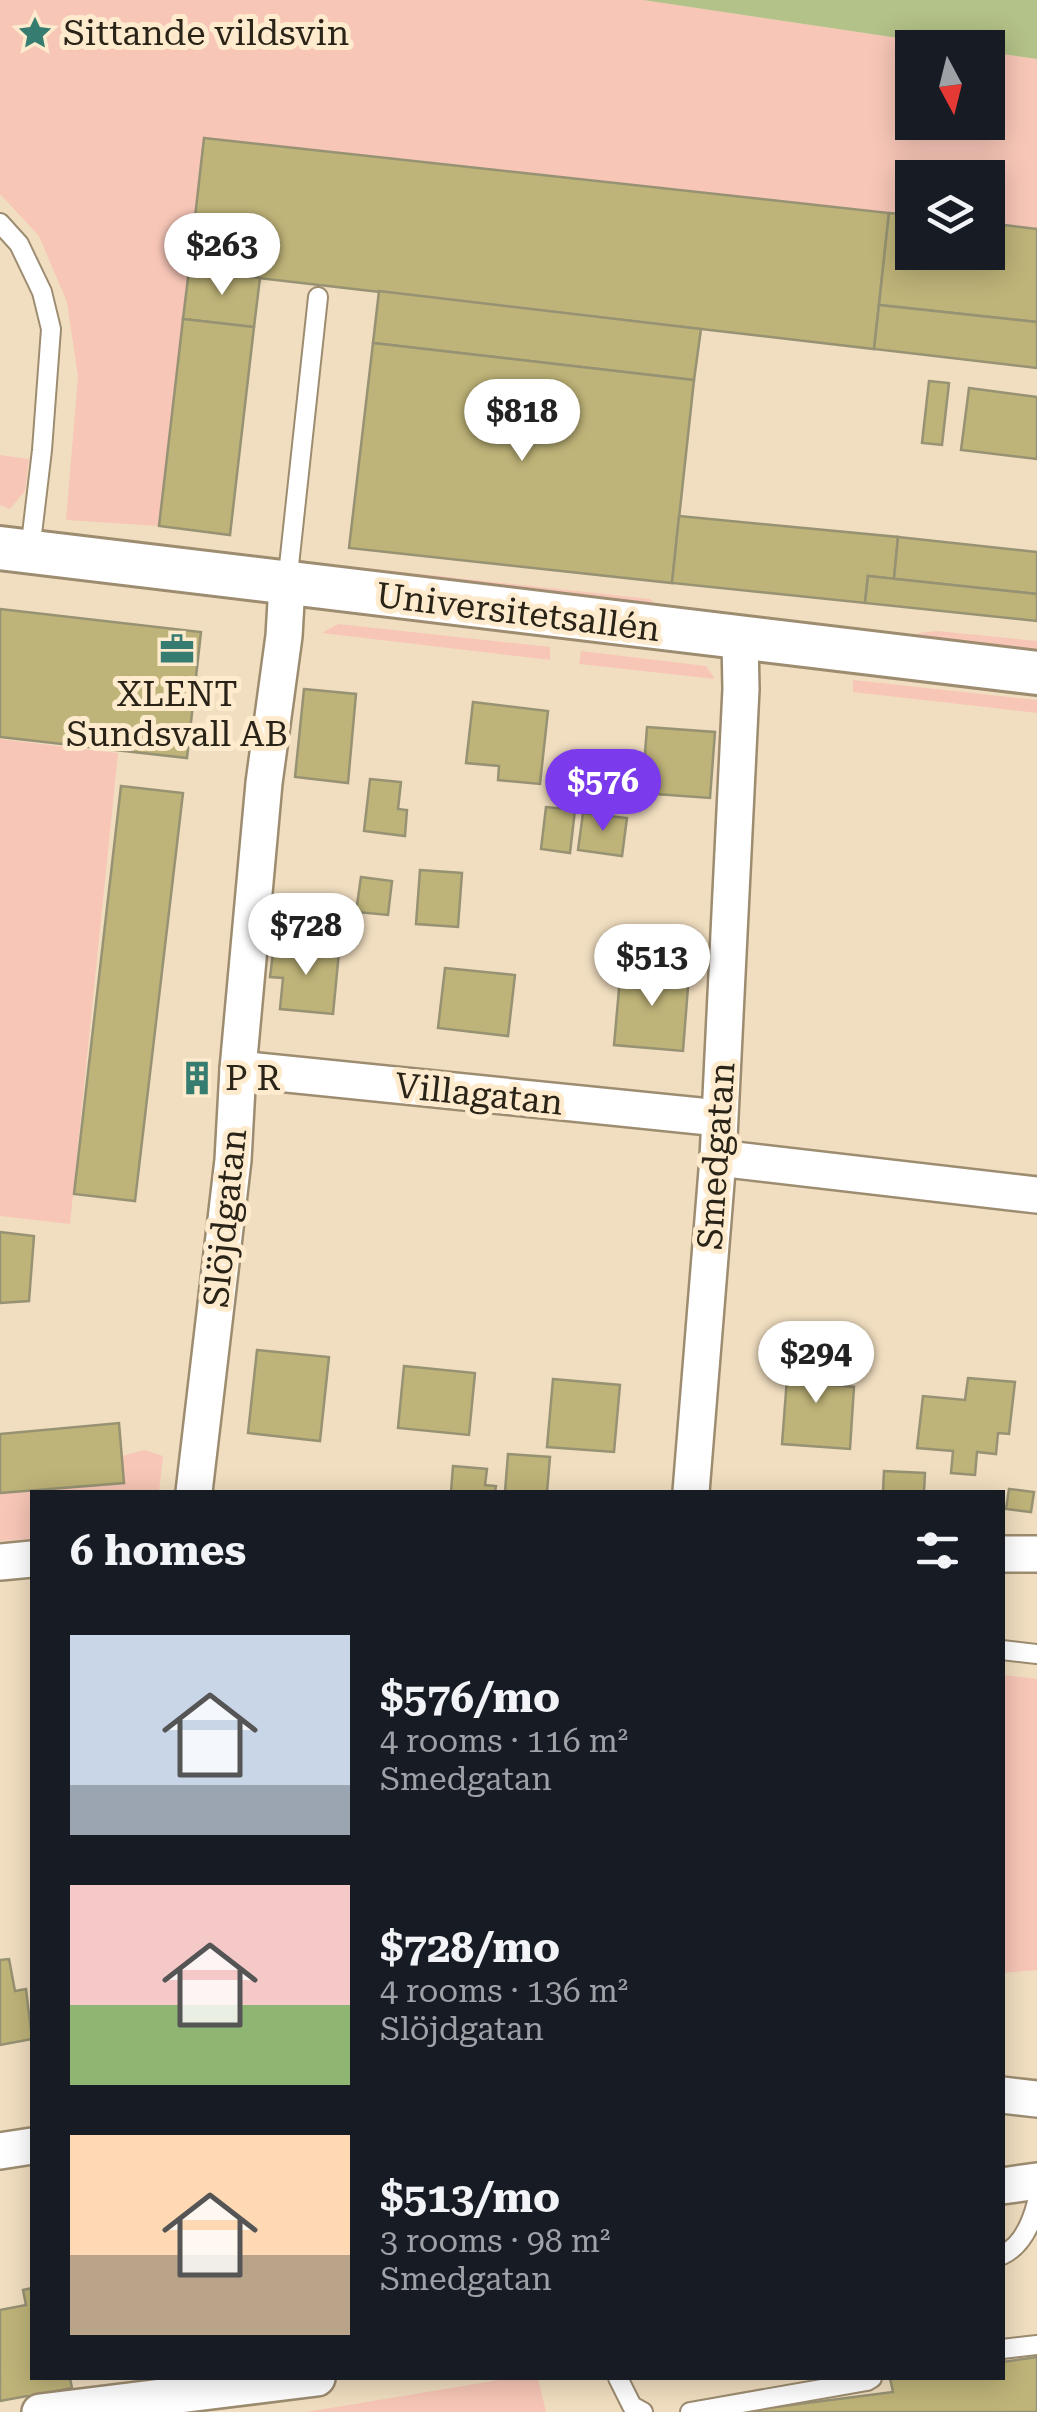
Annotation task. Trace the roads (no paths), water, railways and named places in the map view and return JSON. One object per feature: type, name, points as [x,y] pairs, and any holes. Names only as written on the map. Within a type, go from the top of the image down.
[{"type":"street","name":"Universitetsallén","points":[[15,550],[1037,673]]},
{"type":"street","name":"Slöjdgatan","points":[[194,1490],[233,1160],[264,782],[284,636],[286,584]]},
{"type":"street","name":"Smedgatan","points":[[691,1490],[718,1158],[741,689],[740,639]]},
{"type":"street","name":"Villagatan","points":[[238,1069],[719,1118]]},
{"type":"street","points":[[718,1158],[1037,1194]]},
{"type":"street","points":[[1005,1554],[1037,1554]]},
{"type":"street","points":[[0,1562],[30,1559]]},
{"type":"street","points":[[1005,2095],[1037,2099]]},
{"type":"street","points":[[0,2151],[30,2146]]},
{"type":"street","points":[[1005,2186],[1037,2182]]},
{"type":"street","points":[[40,2412],[301,2380]]},
{"type":"lane","points":[[0,223],[19,244],[42,292],[51,329],[42,450],[15,550]]},
{"type":"lane","points":[[286,584],[318,297]]},
{"type":"lane","points":[[1005,1650],[1037,1654]]},
{"type":"lane","points":[[1005,2254],[1032,2222],[1037,2202]]},
{"type":"lane","points":[[1005,2349],[1037,2345]]},
{"type":"lane","points":[[619,2380],[632,2406],[643,2412]]},
{"type":"lane","points":[[690,2412],[870,2380]]},
{"type":"place","name":"Sittande vildsvin","points":[[35,33]]},
{"type":"place","name":"XLENT Sundsvall AB","points":[[177,649]]},
{"type":"place","name":"P R","points":[[197,1078]]}]
